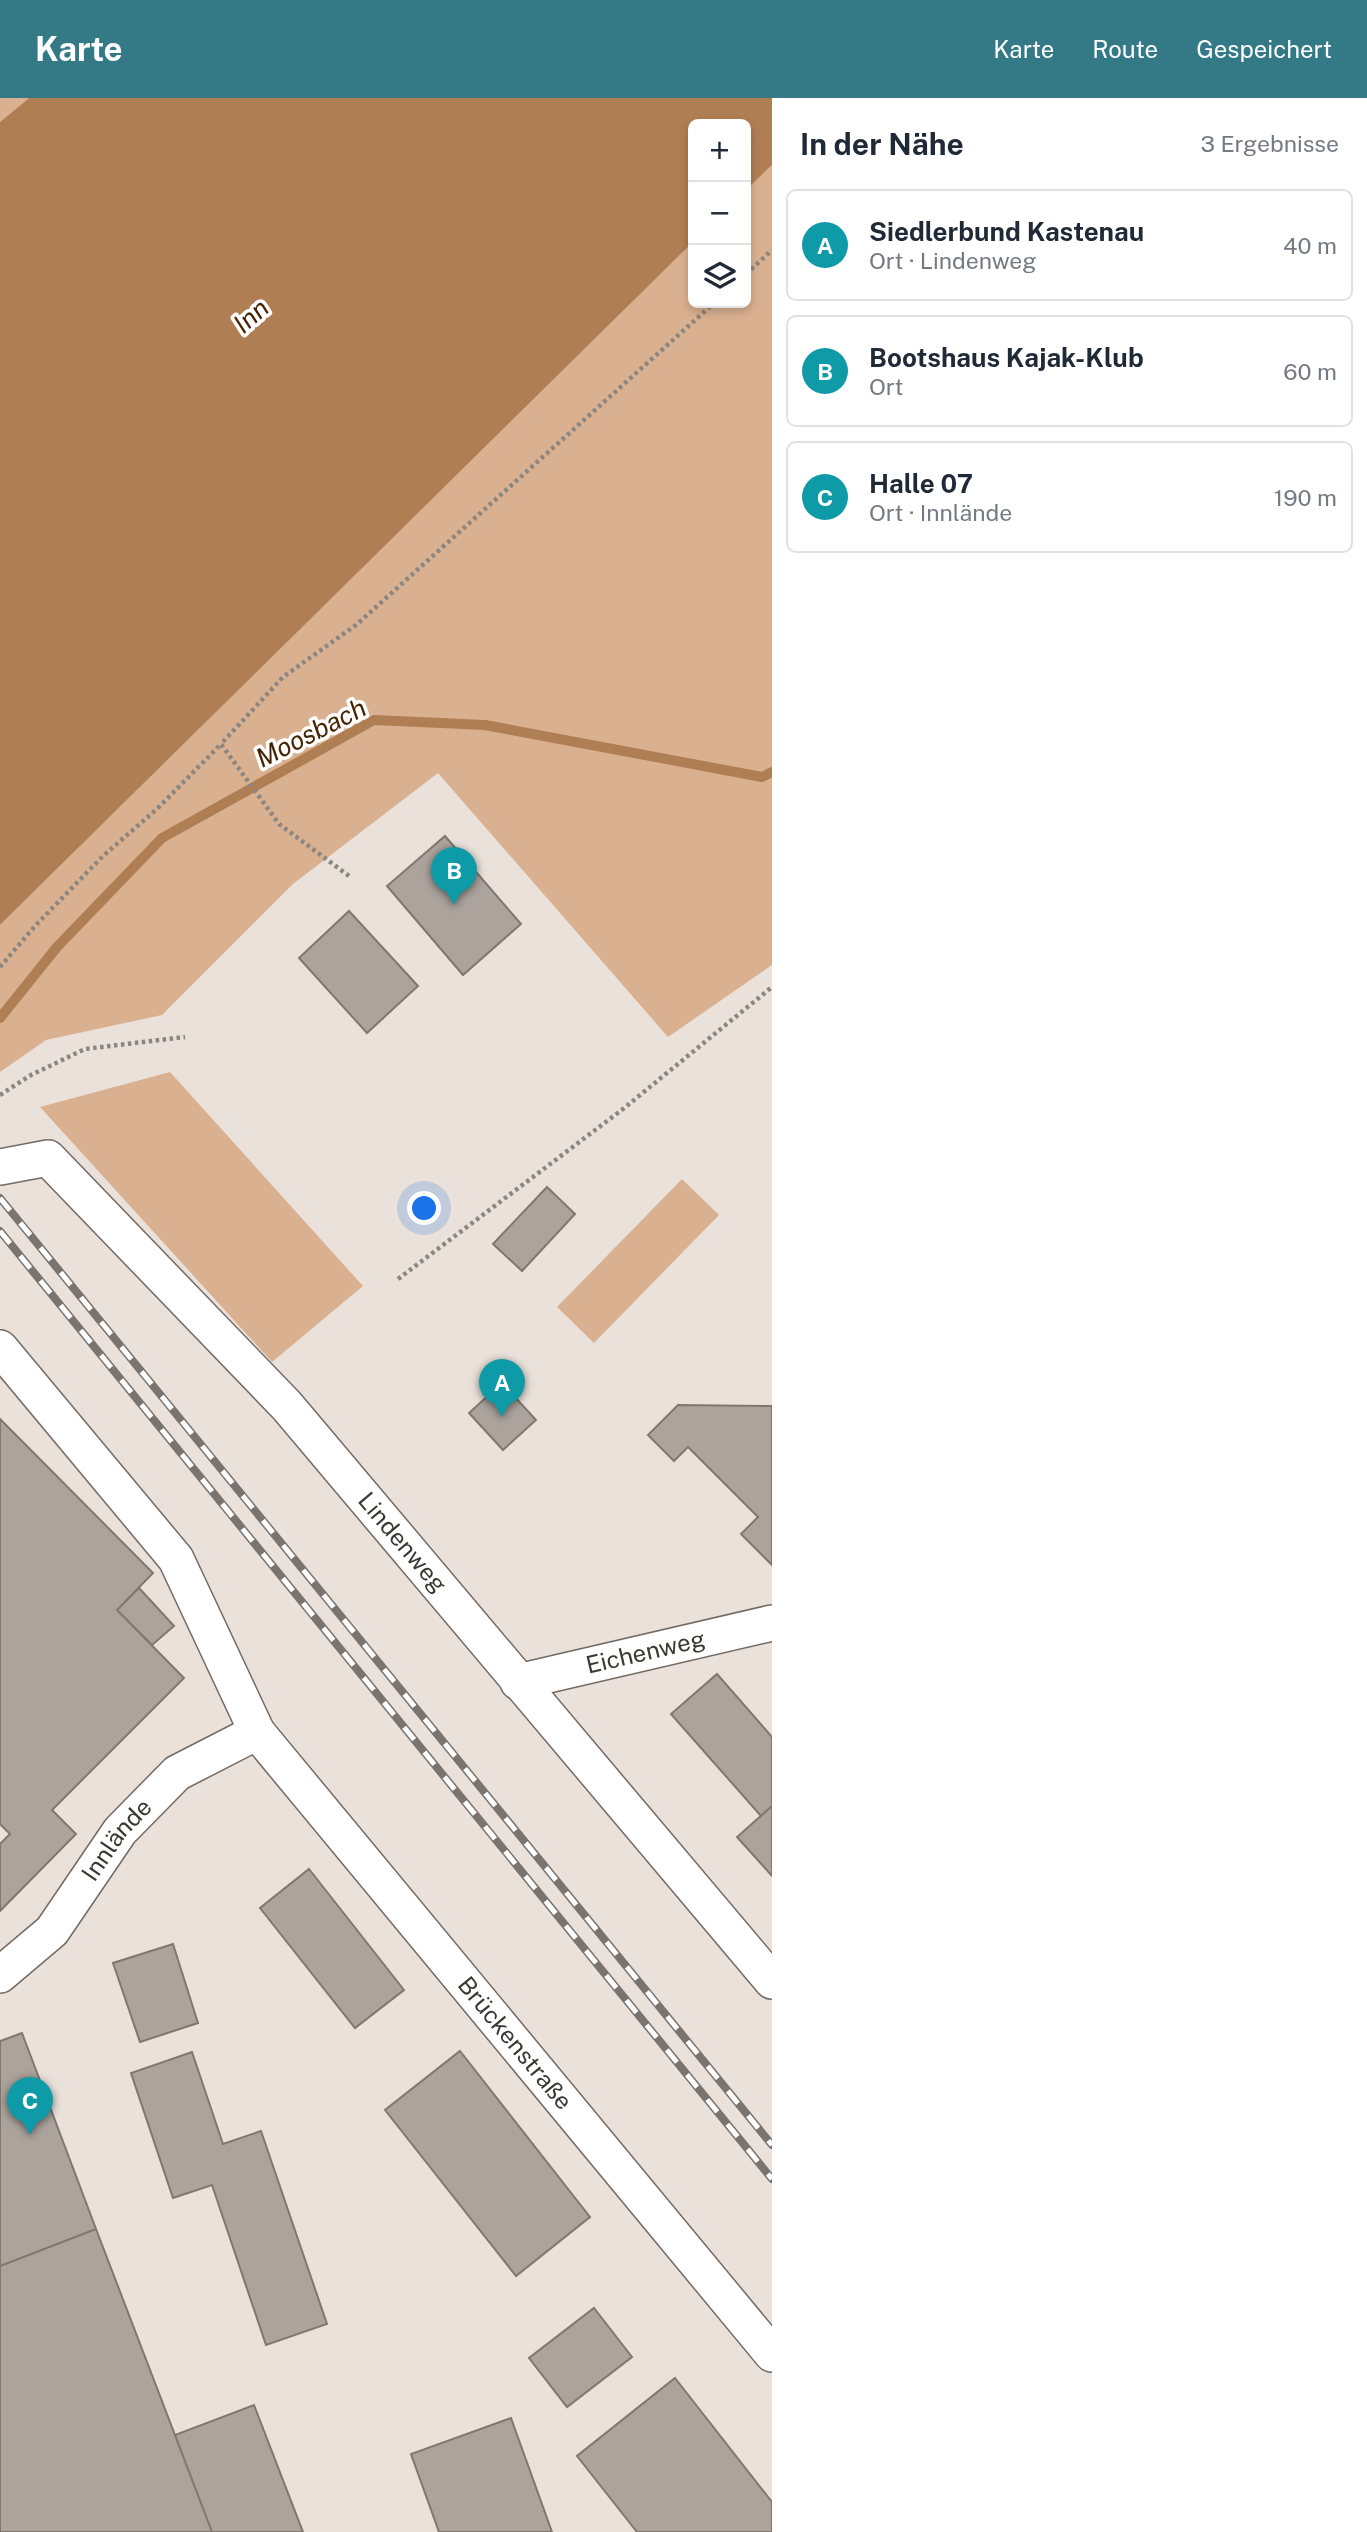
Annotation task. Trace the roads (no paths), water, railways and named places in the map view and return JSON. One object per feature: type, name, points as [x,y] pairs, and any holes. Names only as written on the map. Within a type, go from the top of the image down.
[{"type":"street","name":"Lindenweg","points":[[0,1167],[48,1158],[287,1406],[772,1981]]},
{"type":"street","points":[[0,1348],[176,1559],[257,1732]]},
{"type":"street","name":"Eichenweg","points":[[518,1682],[772,1623]]},
{"type":"street","name":"Innlände","points":[[0,1975],[52,1931],[120,1831],[177,1773],[257,1732]]},
{"type":"street","name":"Brückenstraße","points":[[257,1732],[772,2354]]},
{"type":"water","name":"Inn","points":[[29,98],[772,98],[772,165],[751,185],[751,119],[688,119],[688,247],[0,925],[0,122]]},
{"type":"waterway","name":"Moosbach","points":[[0,1018],[57,947],[162,838],[374,720],[485,725],[762,777],[772,772]]},
{"type":"railway","points":[[0,1198],[772,2145]]},
{"type":"railway","points":[[0,1231],[772,2179]]},
{"type":"place","name":"Bootshaus Kajak-Klub","points":[[454,905]]},
{"type":"place","name":"Siedlerbund Kastenau","points":[[502,1417]]},
{"type":"place","name":"Halle 07","points":[[30,2135]]}]
